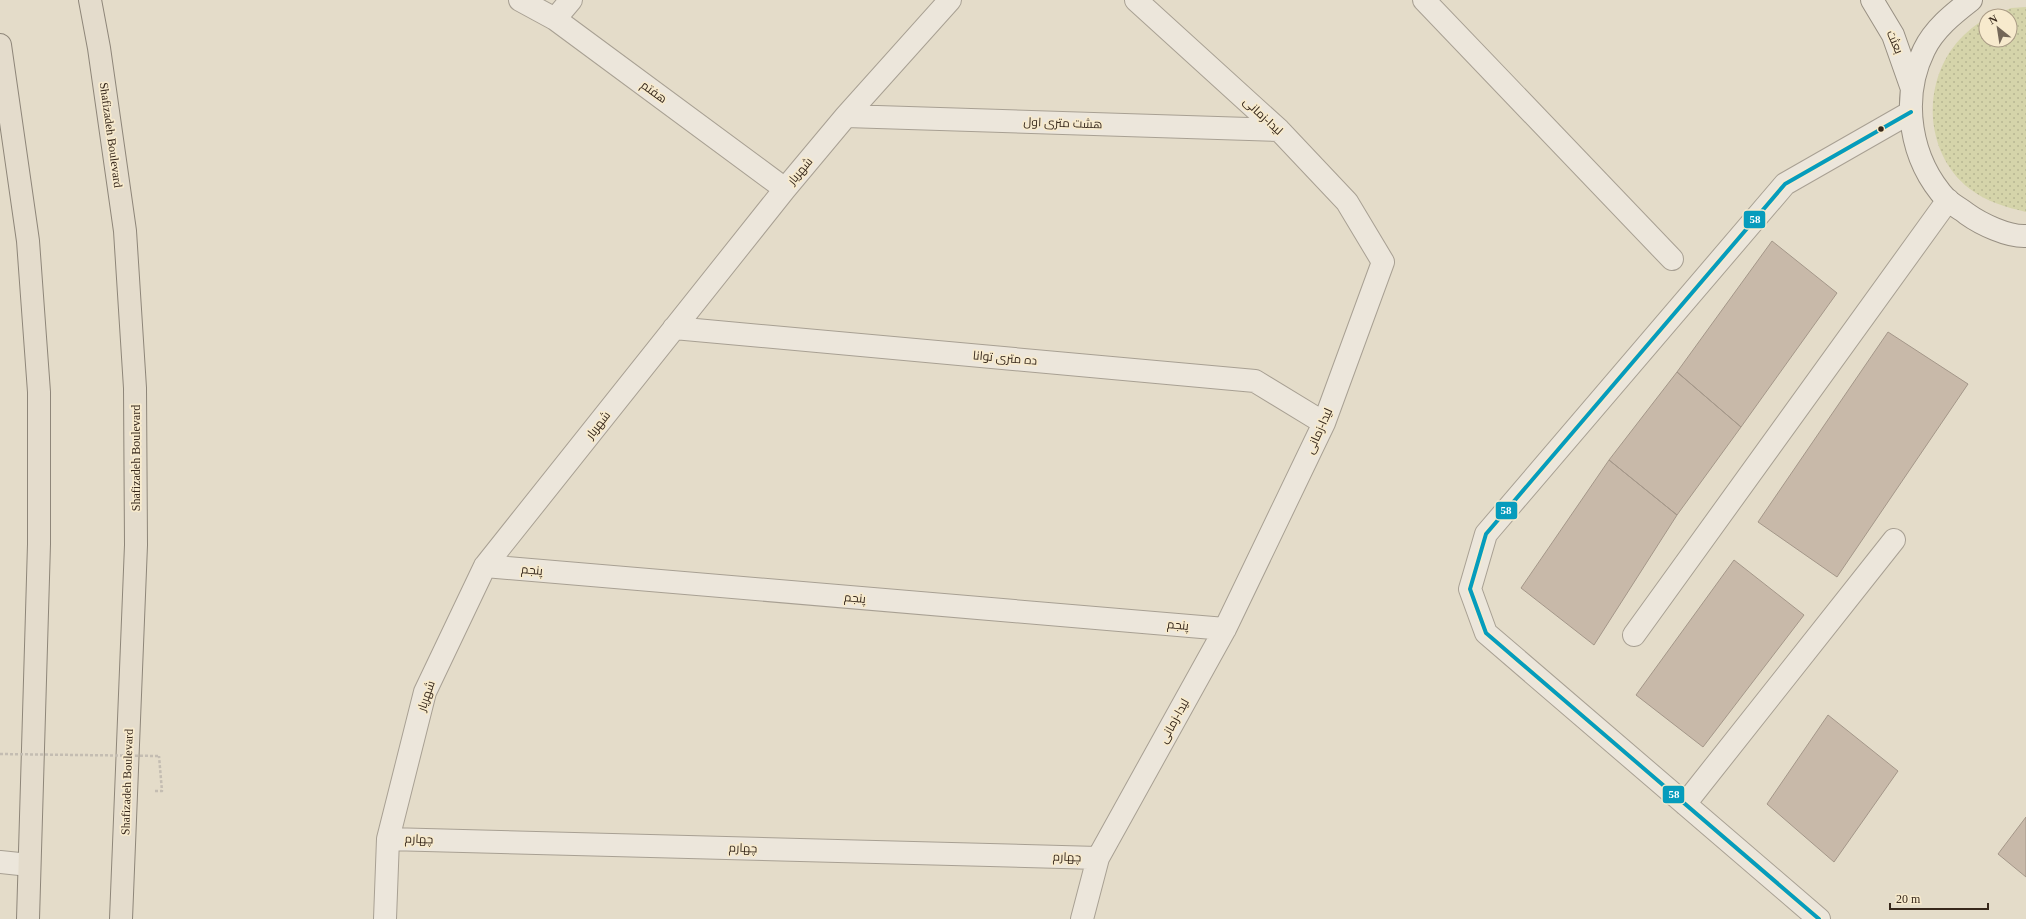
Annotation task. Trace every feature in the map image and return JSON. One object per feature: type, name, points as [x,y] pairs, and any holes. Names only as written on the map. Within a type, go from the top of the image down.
[{"type":"main road","name":"Shafizadeh Boulevard","points":[[90,0],[99,48],[124,231],[135,388],[136,545],[121,919]]},
{"type":"main road","points":[[0,45],[28,241],[39,392],[39,544],[28,919]]},
{"type":"street","name":"هفتم","points":[[520,0],[555,19],[785,189]]},
{"type":"street","points":[[555,19],[571,0]]},
{"type":"street","name":"شهریار","points":[[385,919],[388,839],[426,692],[485,566],[785,189],[846,116],[950,0]]},
{"type":"street","name":"لیدا-زمانی","points":[[1082,919],[1098,858],[1225,629],[1324,423],[1383,262],[1347,202],[1279,130],[1136,0]]},
{"type":"street","points":[[1424,0],[1672,259]]},
{"type":"street","name":"بعثت","points":[[1872,0],[1893,35],[1911,86]]},
{"type":"street","points":[[1971,0],[1946,19],[1924,50],[1911,86],[1911,127],[1923,167],[1948,200],[1982,224],[2026,236]]},
{"type":"street","points":[[1819,919],[1486,633],[1470,589],[1486,534],[1785,184],[1911,112]]},
{"type":"street","name":"هشت متری اول","points":[[846,116],[1279,130]]},
{"type":"street","points":[[1634,635],[1948,200]]},
{"type":"street","name":"ده متری توانا","points":[[674,328],[1255,381],[1324,423]]},
{"type":"street","points":[[1685,804],[1894,540]]},
{"type":"street","name":"پنجم","points":[[485,566],[1225,629]]},
{"type":"street","name":"چهارم","points":[[388,839],[1098,858]]},
{"type":"street","points":[[0,862],[29,865]]},
{"type":"path","points":[[0,754],[159,756],[162,791]]},
{"type":"green space","points":[[2026,7],[2026,212],[1990,201],[1976,194],[1954,173],[1943,155],[1936,135],[1933,114],[1934,92],[1940,71],[1950,52],[1964,35],[1977,24],[1978,48],[2018,48],[2018,8],[2011,8]]},
{"type":"building","points":[[1772,241],[1837,293],[1741,427],[1677,372]]},
{"type":"building","points":[[1888,332],[1968,384],[1837,577],[1758,522]]},
{"type":"building","points":[[1677,372],[1741,427],[1677,515],[1609,460]]},
{"type":"building","points":[[1609,460],[1677,515],[1594,645],[1521,588]]},
{"type":"building","points":[[1734,560],[1804,615],[1703,747],[1636,695]]},
{"type":"building","points":[[1828,715],[1898,771],[1834,862],[1767,804]]},
{"type":"building","points":[[2026,817],[2026,877],[1998,854]]},
{"type":"transit line","name":"58","points":[[1819,919],[1486,633],[1470,589],[1486,534],[1785,184],[1911,112]]}]
